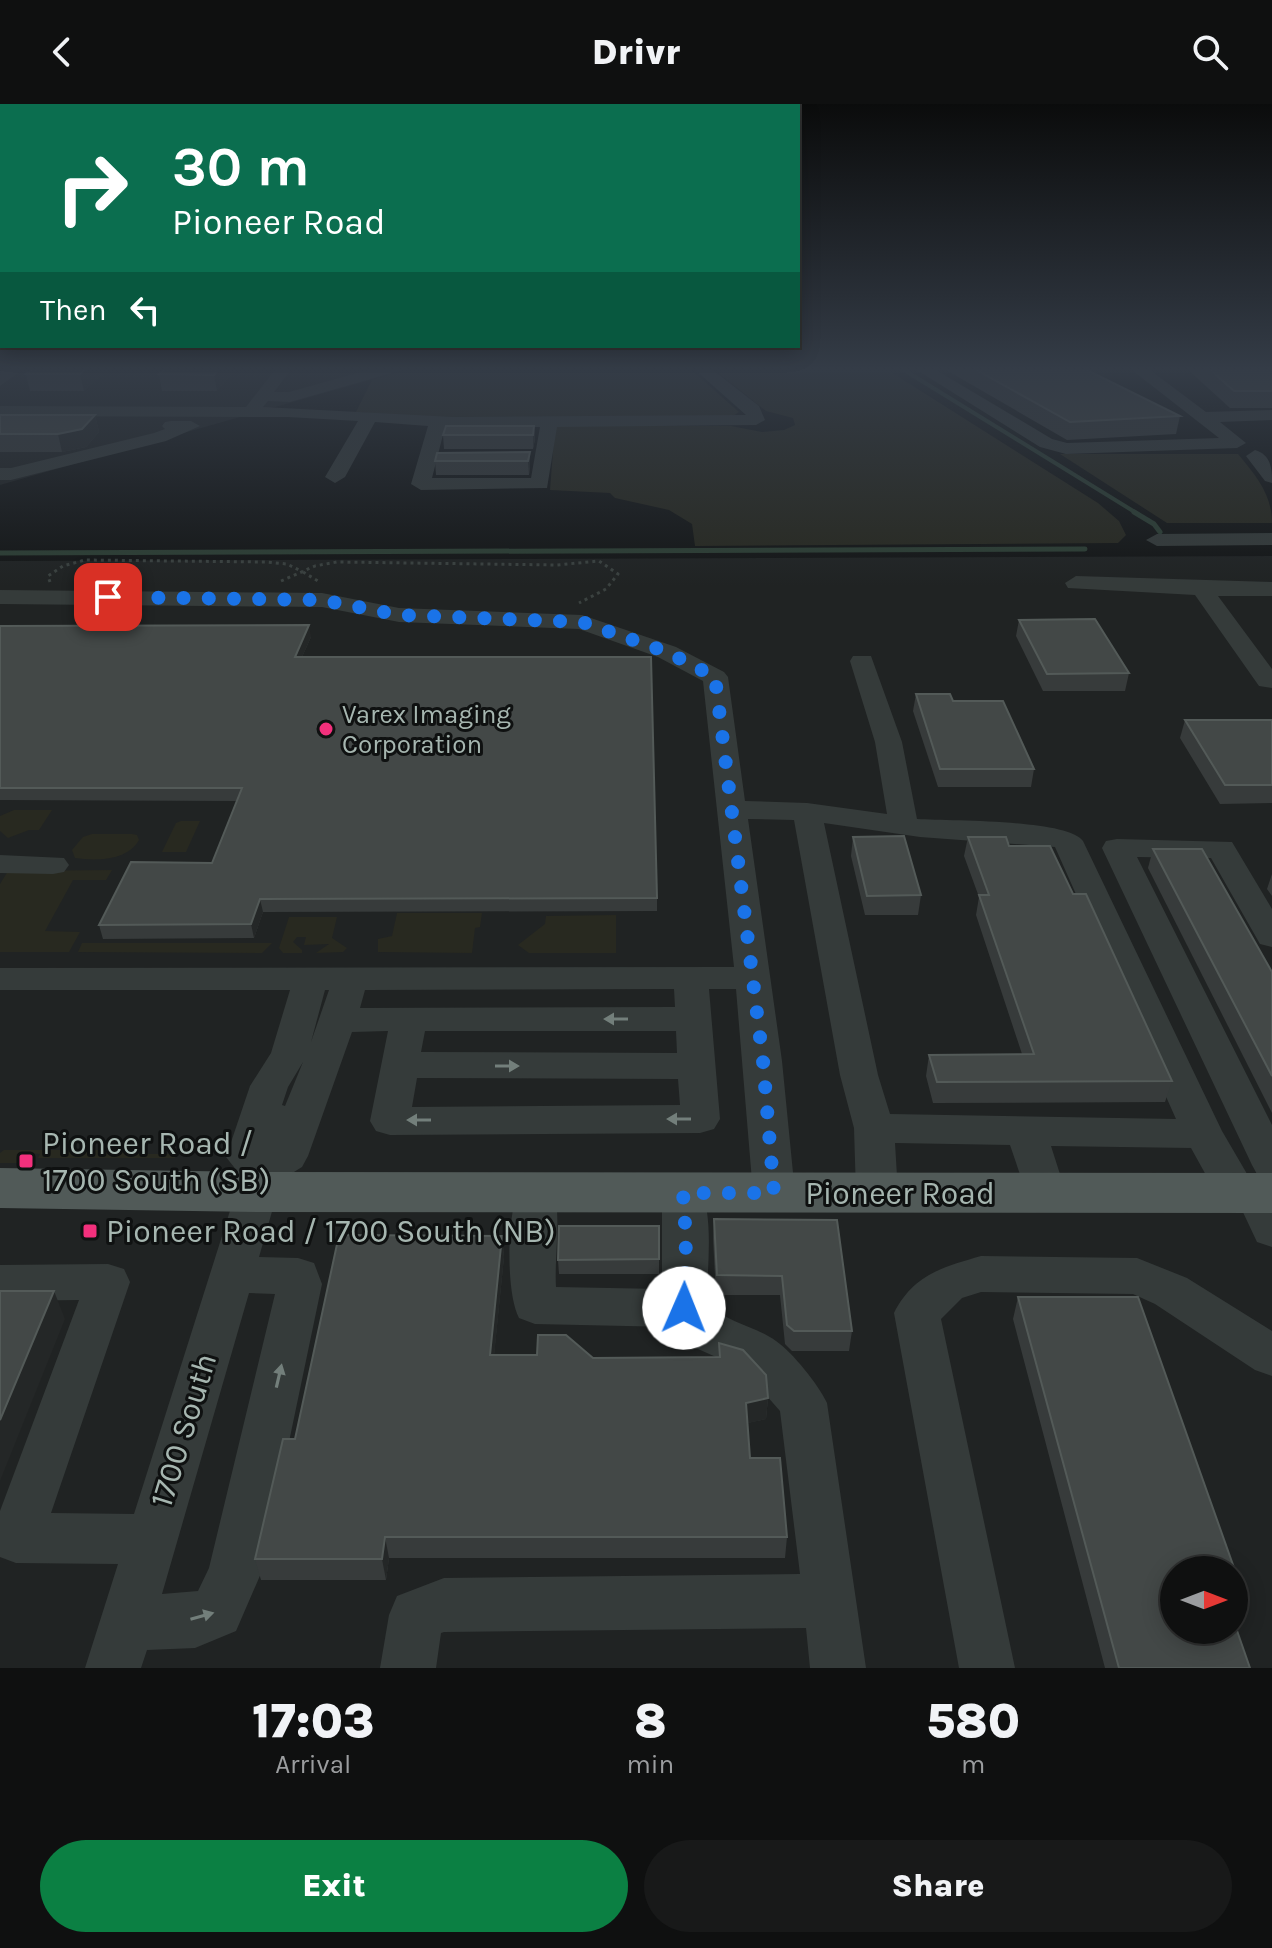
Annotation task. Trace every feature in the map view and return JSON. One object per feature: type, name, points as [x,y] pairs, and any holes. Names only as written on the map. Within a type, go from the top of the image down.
[{"type":"main road","name":"Pioneer Road","points":[[0,1188],[259,1182],[536,1193],[1262,1195]]},
{"type":"street","points":[[0,474],[148,440]]},
{"type":"street","points":[[335,477],[356,440]]},
{"type":"street","points":[[436,440],[436,458],[421,484],[540,484],[537,457],[544,440]]},
{"type":"street","points":[[1041,440],[1066,449],[1237,443],[1233,440]]},
{"type":"street","points":[[1255,456],[1272,477]]},
{"type":"street","points":[[1157,540],[1272,539]]},
{"type":"street","points":[[1076,583],[1272,589]]},
{"type":"street","points":[[1203,589],[1214,610],[1268,681]]},
{"type":"street","points":[[0,597],[322,600],[399,615],[582,622],[667,652],[715,677],[752,978],[774,1193]]},
{"type":"street","points":[[862,661],[887,730],[901,789],[903,826]]},
{"type":"street","points":[[732,809],[807,812],[903,826],[1056,836],[1068,841],[1203,1134],[1262,1195]]},
{"type":"street","points":[[807,812],[859,1075],[874,1128],[877,1193]]},
{"type":"street","points":[[1262,1195],[1117,848],[1221,849],[1272,937]]},
{"type":"street","points":[[0,864],[53,865]]},
{"type":"street","points":[[409,1019],[390,1121],[700,1119],[691,978]]},
{"type":"street","points":[[0,979],[752,978]]},
{"type":"street","points":[[297,1091],[269,1086],[246,1157],[259,1182],[288,1156],[297,1091],[289,1054],[311,979]]},
{"type":"street","points":[[258,1119],[297,1091],[324,1061],[350,979]]},
{"type":"street","points":[[337,1020],[694,1019]]},
{"type":"street","points":[[401,1065],[697,1066]]},
{"type":"street","points":[[874,1128],[1203,1134]]},
{"type":"street","points":[[1026,1131],[1045,1193]]},
{"type":"street","name":"1700 South","points":[[119,1646],[259,1182]]},
{"type":"street","points":[[536,1193],[532,1258],[535,1305],[684,1308]]},
{"type":"street","points":[[683,1193],[686,1239],[684,1308],[705,1331],[760,1355],[803,1403],[838,1668]]},
{"type":"street","points":[[987,1668],[917,1313],[947,1284],[981,1274],[1137,1276],[1171,1291],[1272,1356]]},
{"type":"street","points":[[119,1646],[217,1612],[235,1571],[300,1284],[298,1276],[230,1275]]},
{"type":"street","points":[[0,1283],[108,1282],[16,1538],[150,1539]]},
{"type":"street","points":[[408,1668],[416,1615],[444,1605],[830,1601]]},
{"type":"path","points":[[51,584],[48,576],[63,566],[85,560],[287,564],[325,584]]},
{"type":"path","points":[[276,583],[315,566],[358,561],[472,565],[599,561],[618,574],[606,589],[579,603],[567,604]]},
{"type":"shaded area","points":[[0,440],[159,440],[0,485]]},
{"type":"shaded area","points":[[554,440],[998,440],[1098,503],[1119,521],[1126,535],[1118,543],[695,546],[692,524],[669,510],[615,498],[610,493],[550,490]]},
{"type":"shaded area","points":[[1060,454],[1238,454],[1266,494],[1272,523],[1167,523]]},
{"type":"shaded area","points":[[1272,556],[1272,1668],[0,1668],[0,561]]},
{"type":"shaded area","points":[[14,810],[52,810],[39,830],[29,830],[8,838],[0,831],[0,816]]},
{"type":"shaded area","points":[[200,821],[186,852],[162,852],[176,823]]},
{"type":"shaded area","points":[[92,834],[132,834],[137,835],[139,840],[119,856],[75,858],[72,850],[83,837]]},
{"type":"shaded area","points":[[112,870],[106,880],[73,880],[45,931],[80,932],[69,952],[0,952],[0,884],[8,871]]},
{"type":"shaded area","points":[[397,913],[482,913],[480,927],[475,928],[472,953],[378,952],[378,939],[392,936]]},
{"type":"shaded area","points":[[616,915],[616,953],[529,953],[518,945],[545,924],[546,916]]},
{"type":"shaded area","points":[[289,917],[337,917],[332,938],[347,948],[343,952],[316,953],[329,944],[304,945],[306,937],[297,937],[293,942],[302,953],[283,953],[279,948]]},
{"type":"shaded area","points":[[82,943],[272,943],[262,953],[78,952]]},
{"type":"shaded area","points":[[4,1150],[131,1150],[135,1154],[176,1154],[175,1158],[38,1158],[40,1154],[28,1153],[23,1163],[0,1163],[0,1153]]},
{"type":"building","points":[[530,452],[528,461],[435,461],[437,453]]},
{"type":"building","points":[[1095,619],[1129,673],[1047,674],[1019,620]]},
{"type":"building","name":"Varex Imaging Corporation","points":[[309,625],[295,657],[651,657],[657,898],[260,899],[251,924],[99,925],[131,862],[212,863],[242,788],[0,788],[0,626]]},
{"type":"building","points":[[916,694],[950,694],[953,701],[1003,701],[1034,769],[940,769]]},
{"type":"building","points":[[1185,720],[1272,720],[1272,785],[1225,785]]},
{"type":"building","points":[[904,836],[921,895],[867,896],[853,837]]},
{"type":"building","points":[[968,837],[1006,837],[1009,846],[1050,846],[1073,894],[1086,894],[1172,1081],[937,1082],[929,1055],[1034,1054],[979,895],[989,895]]},
{"type":"building","points":[[1153,849],[1202,849],[1272,972],[1272,1076]]},
{"type":"building","points":[[714,1219],[837,1220],[852,1331],[794,1331],[787,1325],[782,1276],[717,1275]]},
{"type":"building","points":[[559,1226],[659,1226],[659,1259],[558,1260]]},
{"type":"building","points":[[339,1235],[502,1236],[490,1355],[537,1355],[538,1335],[566,1335],[593,1358],[720,1357],[719,1343],[743,1350],[766,1375],[768,1398],[746,1403],[750,1458],[780,1458],[787,1537],[385,1537],[382,1559],[255,1559],[283,1439],[295,1439]]},
{"type":"building","points":[[0,1291],[54,1291],[0,1420]]},
{"type":"building","points":[[1018,1297],[1138,1297],[1230,1556],[1160,1556],[1160,1644],[1242,1644],[1250,1668],[1119,1668]]},
{"type":"waterway","points":[[1018,440],[1138,514]]},
{"type":"waterway","points":[[1134,512],[1154,524],[1160,532]]},
{"type":"waterway","points":[[0,553],[1085,549]]},
{"type":"place","name":"Varex Imaging Corporation","points":[[326,729]]},
{"type":"place","name":"Pioneer Road / 1700 South (SB)","points":[[26,1161]]},
{"type":"place","name":"Pioneer Road / 1700 South (NB)","points":[[90,1231]]},
{"type":"route","points":[[108,597],[322,600],[399,615],[582,622],[667,652],[715,677],[763,1061],[774,1193],[683,1193],[686,1239],[684,1308]]}]
